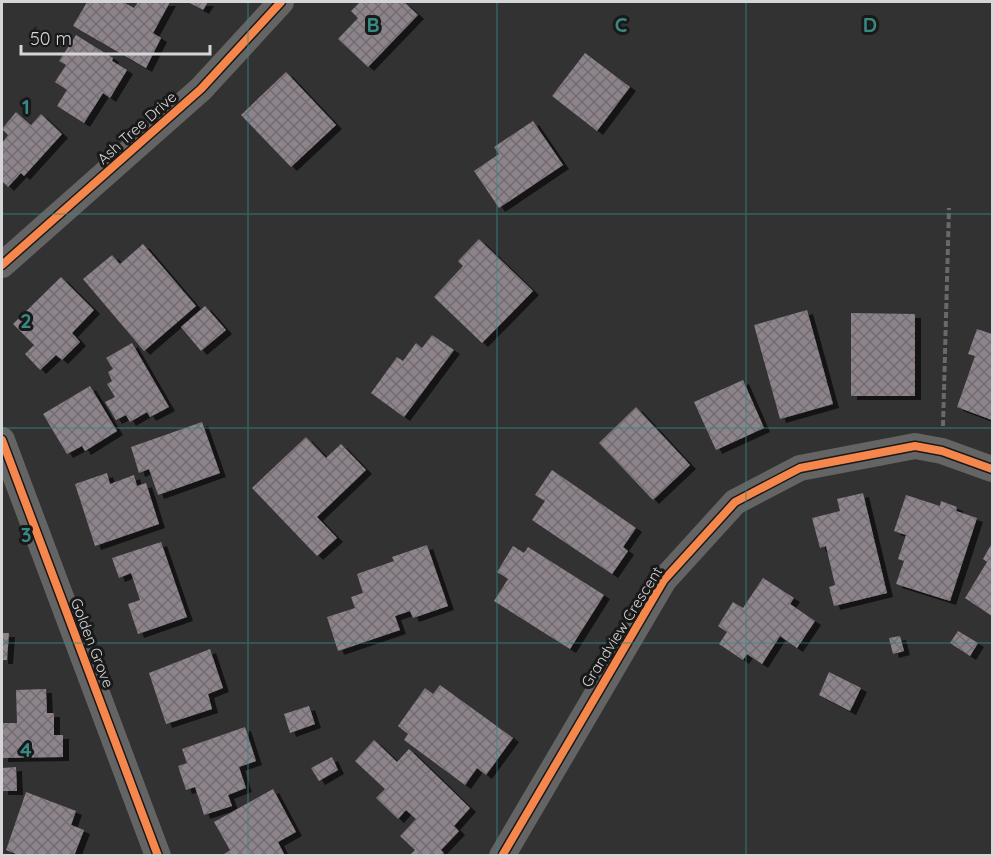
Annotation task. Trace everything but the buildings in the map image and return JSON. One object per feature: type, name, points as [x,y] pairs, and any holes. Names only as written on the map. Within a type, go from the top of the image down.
[{"type":"street","name":"Ash Tree Drive","points":[[2,265],[201,89],[281,2]]},
{"type":"street","name":"Golden Grove","points":[[2,440],[158,855]]},
{"type":"street","name":"Grandview Crescent","points":[[502,855],[664,580],[735,502],[800,468],[915,446],[942,451],[993,469]]},
{"type":"path","points":[[942,435],[950,208]]},
{"type":"cycle path","points":[[2,265],[201,89],[281,2]]},
{"type":"cycle path","points":[[2,440],[158,856]]},
{"type":"cycle path","points":[[502,856],[664,580],[735,502],[800,468],[915,446],[942,451],[992,469]]}]
